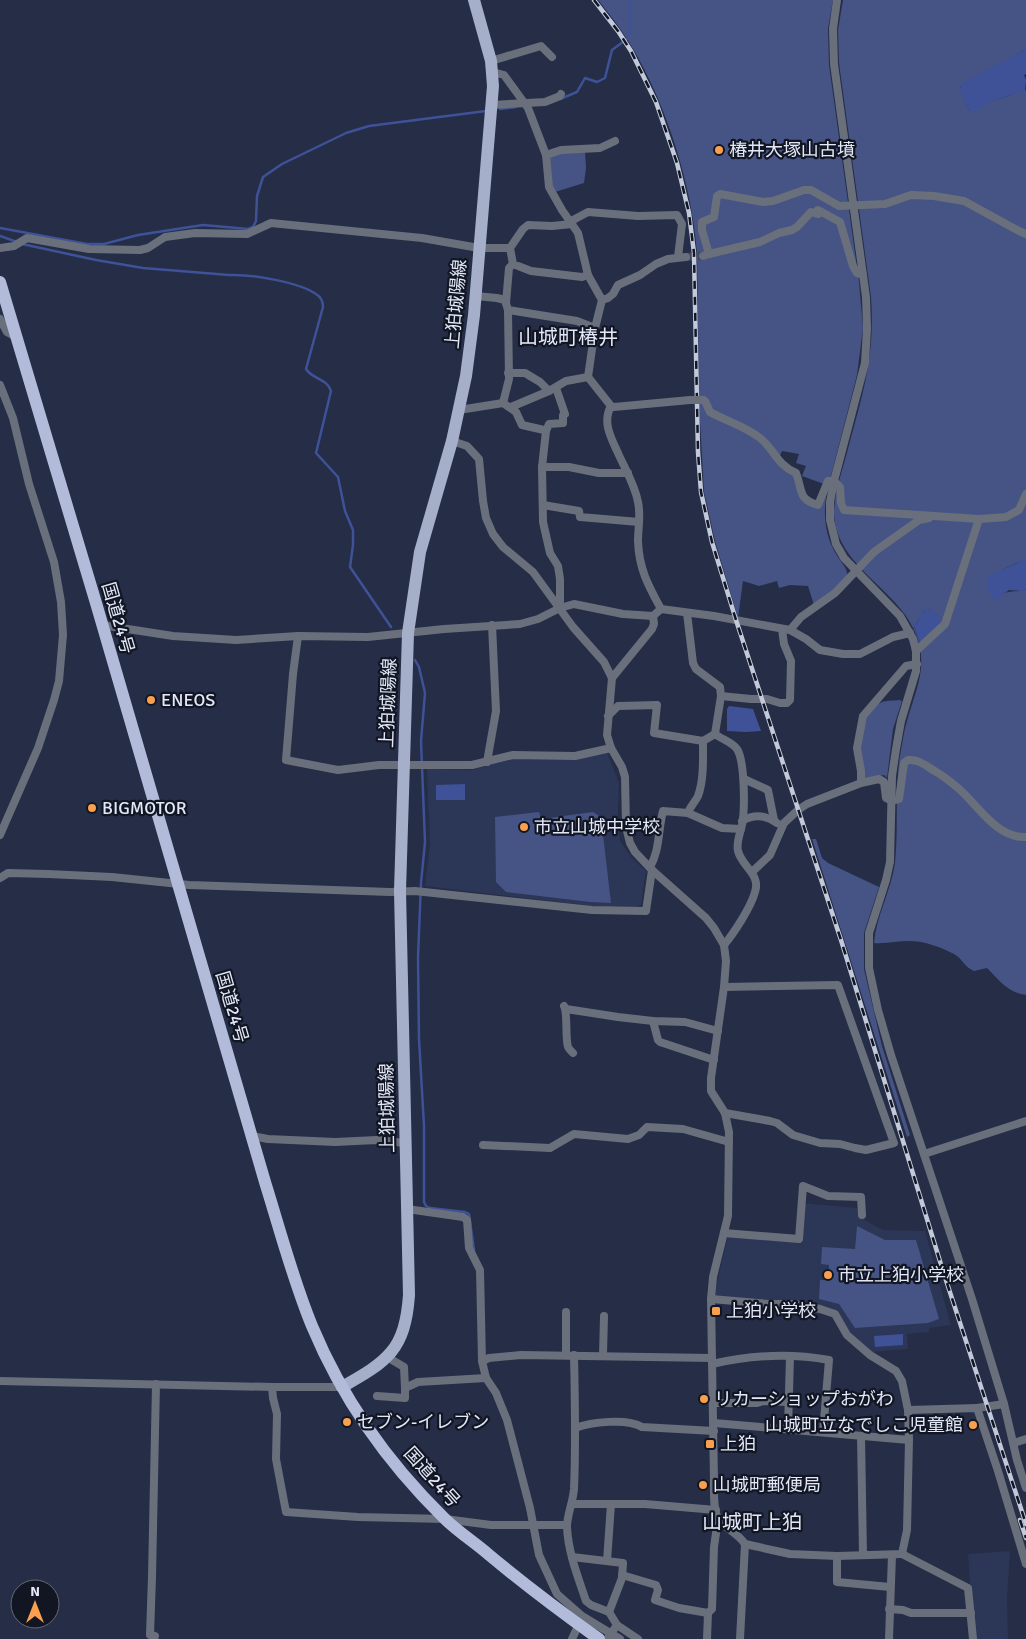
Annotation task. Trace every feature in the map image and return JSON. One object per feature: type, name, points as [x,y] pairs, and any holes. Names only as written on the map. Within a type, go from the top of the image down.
[{"type":"highway","name":"国道24号","points":[[0,282],[252,1136],[293,1273],[312,1327],[342,1387],[371,1432],[408,1480],[445,1520],[557,1609],[579,1624],[606,1637]]},
{"type":"main road","name":"上狛城陽線","points":[[342,1387],[373,1370],[387,1357],[401,1338],[408,1318],[410,1295],[400,891],[408,633],[420,552],[452,441],[466,376],[476,296],[491,105],[492,66],[474,0]]},
{"type":"street","points":[[837,0],[833,29],[833,53],[867,313],[865,363],[834,481],[829,511],[831,529],[840,551],[900,616],[910,633],[916,651],[917,664],[914,683],[898,735],[892,776],[890,862],[882,896],[869,933],[868,959],[883,1028],[1004,1404],[1017,1460],[1026,1488]]},
{"type":"street","points":[[492,66],[541,46],[552,57]]},
{"type":"street","points":[[492,66],[504,75],[526,105],[546,155],[549,187],[581,240],[588,275],[602,300],[595,328],[588,377],[611,406],[705,400],[710,412],[753,433],[766,444],[782,465],[796,474],[800,493],[806,501],[818,505],[828,481],[834,481],[840,487],[841,503],[844,510],[979,519],[1006,517],[1019,510],[1026,494]]},
{"type":"street","points":[[491,105],[526,105],[545,102],[561,94]]},
{"type":"street","points":[[546,155],[561,150],[600,148],[615,141]]},
{"type":"street","points":[[863,275],[857,273],[853,266],[840,222],[818,210],[818,214],[811,212],[792,230],[779,233],[760,242],[706,255],[702,222],[714,217],[717,196],[720,194],[763,202],[774,201],[804,190],[811,190],[839,206],[885,204],[911,195],[964,201],[1026,234]]},
{"type":"street","points":[[572,224],[573,220],[588,212],[638,216],[677,215],[682,224],[682,257],[668,259],[656,264],[640,276],[618,285],[613,294],[602,300]]},
{"type":"street","points":[[0,248],[14,246],[27,238],[89,249],[140,250],[148,248],[165,237],[195,233],[247,234],[271,223],[422,238],[479,248],[510,248]]},
{"type":"street","points":[[513,264],[510,248],[523,228],[528,225],[552,226],[572,224]]},
{"type":"street","points":[[513,264],[531,272],[551,275],[582,277],[588,275]]},
{"type":"street","points":[[507,405],[507,307],[509,268],[513,264]]},
{"type":"street","points":[[476,296],[505,300],[507,307]]},
{"type":"street","points":[[507,307],[532,315],[577,321],[595,328]]},
{"type":"street","points":[[0,319],[8,332],[17,338]]},
{"type":"street","points":[[508,372],[525,373],[552,390],[565,414],[563,415],[563,423],[549,424],[546,431],[542,467],[543,522],[550,552],[558,566],[560,608]]},
{"type":"street","points":[[459,410],[507,405],[552,390],[566,381],[588,377]]},
{"type":"street","points":[[0,385],[13,418],[29,484],[54,562],[63,635],[59,681],[54,700],[38,748],[0,835]]},
{"type":"street","points":[[507,405],[516,412],[522,425],[546,431]]},
{"type":"street","points":[[611,406],[607,422],[609,434],[628,472],[638,503],[638,541],[642,570],[661,609]]},
{"type":"street","points":[[452,441],[467,446],[479,459],[486,518],[493,534],[503,547],[533,572],[573,628],[604,662],[612,678],[607,735],[625,777],[628,838],[635,852],[651,869],[706,918],[724,946],[726,961],[724,987],[711,1091],[725,1113],[729,1132],[729,1203],[713,1277],[711,1299],[714,1482],[718,1519],[715,1539],[712,1609],[708,1613],[707,1639]]},
{"type":"street","points":[[542,467],[570,467],[599,473],[628,472]]},
{"type":"street","points":[[543,505],[579,511],[580,517],[638,522]]},
{"type":"street","points":[[790,630],[801,617],[835,593],[884,544],[920,520],[937,516]]},
{"type":"street","points":[[916,651],[946,624],[979,519]]},
{"type":"street","points":[[102,625],[174,636],[236,640],[298,636],[368,637],[529,622],[574,604],[623,614],[653,616],[661,609],[790,630],[806,638],[820,650],[853,655],[860,654],[896,636],[910,633]]},
{"type":"street","points":[[687,613],[693,664],[696,669],[720,687],[721,696],[715,734]]},
{"type":"street","points":[[612,678],[652,629],[654,624],[653,616]]},
{"type":"street","points":[[487,762],[496,711],[492,625]]},
{"type":"street","points":[[721,696],[751,700],[767,699],[780,703],[787,703],[790,700],[791,661],[784,644],[782,629]]},
{"type":"street","points":[[298,636],[292,674],[286,760],[338,770],[371,765],[472,765],[513,755],[575,756],[611,748]]},
{"type":"street","points":[[861,783],[857,748],[863,716],[906,666],[917,664]]},
{"type":"street","points":[[608,716],[618,706],[656,705],[654,733],[703,741],[715,734]]},
{"type":"street","points":[[715,734],[734,746],[738,751],[744,779],[742,825],[738,850],[743,862],[752,872],[755,879],[756,892],[732,936],[724,946]]},
{"type":"street","points":[[688,813],[690,805],[697,798],[704,771],[703,741]]},
{"type":"street","points":[[752,872],[770,855],[784,823],[807,804],[877,778],[882,780],[886,798],[892,801],[899,798],[904,763],[908,760],[916,760],[958,788],[1000,828],[1014,836],[1026,837]]},
{"type":"street","points":[[744,779],[768,790],[774,820]]},
{"type":"street","points":[[0,878],[8,873],[112,877],[189,885],[420,891],[592,910],[646,911],[651,869],[658,848],[663,811],[688,813],[722,828],[742,825],[756,816],[763,816],[774,820],[782,827]]},
{"type":"street","points":[[724,987],[838,985],[894,1144],[866,1150],[840,1144],[820,1143],[793,1135],[777,1123],[725,1113]]},
{"type":"street","points":[[573,1054],[568,1047],[565,1007],[653,1021],[685,1022],[718,1031]]},
{"type":"street","points":[[653,1021],[660,1042],[714,1060]]},
{"type":"street","points":[[924,1154],[1026,1121]]},
{"type":"street","points":[[483,1145],[550,1148],[574,1134],[628,1140],[639,1136],[647,1127],[654,1126],[683,1129],[729,1142]]},
{"type":"street","points":[[252,1136],[268,1139],[335,1142],[377,1140],[405,1143]]},
{"type":"street","points":[[724,1233],[799,1239],[803,1186],[828,1196],[861,1197],[862,1214]]},
{"type":"street","points":[[408,1209],[463,1217],[467,1220],[469,1248],[480,1270],[482,1361],[486,1378],[496,1393],[507,1420],[534,1525],[539,1555],[557,1594],[606,1637],[620,1639]]},
{"type":"street","points":[[711,1299],[769,1304],[794,1304],[835,1314],[847,1335],[870,1355],[899,1374],[908,1410],[909,1440],[907,1530],[902,1554]]},
{"type":"street","points":[[566,1312],[575,1428],[573,1504],[567,1525],[572,1557],[586,1601],[591,1605],[610,1612],[617,1624],[638,1639]]},
{"type":"street","points":[[603,1355],[604,1316]]},
{"type":"street","points":[[482,1361],[489,1358],[521,1355],[603,1355],[712,1361],[748,1356],[790,1356],[830,1360],[823,1432]]},
{"type":"street","points":[[788,1429],[790,1356]]},
{"type":"street","points":[[377,1396],[405,1398],[404,1367],[387,1357]]},
{"type":"street","points":[[405,1388],[418,1382],[486,1378]]},
{"type":"street","points":[[0,1381],[272,1388],[342,1387]]},
{"type":"street","points":[[154,1639],[155,1636],[150,1636],[156,1384]]},
{"type":"street","points":[[272,1388],[276,1414],[276,1466],[286,1512],[445,1520],[491,1525],[567,1525]]},
{"type":"street","points":[[713,1403],[788,1402]]},
{"type":"street","points":[[908,1410],[977,1408],[1004,1404]]},
{"type":"street","points":[[977,1408],[1026,1564]]},
{"type":"street","points":[[575,1428],[622,1421],[634,1422],[642,1427],[788,1429],[909,1440]]},
{"type":"street","points":[[861,1436],[864,1555]]},
{"type":"street","points":[[1014,1443],[1026,1440]]},
{"type":"street","points":[[573,1504],[645,1504],[716,1510]]},
{"type":"street","points":[[607,1561],[611,1504]]},
{"type":"street","points":[[718,1519],[740,1536],[745,1544],[740,1639]]},
{"type":"street","points":[[745,1544],[790,1554],[837,1556],[902,1554],[968,1588],[973,1639]]},
{"type":"street","points":[[889,1639],[892,1555]]},
{"type":"street","points":[[837,1556],[837,1582],[890,1587]]},
{"type":"street","points":[[572,1557],[623,1562],[622,1575],[610,1612]]},
{"type":"street","points":[[622,1575],[656,1584],[658,1590],[655,1600],[679,1608],[708,1613]]},
{"type":"street","points":[[889,1610],[971,1612]]},
{"type":"street","points":[[572,1639],[579,1624]]},
{"type":"street","points":[[606,1637],[617,1624]]},
{"type":"shaded area","points":[[598,0],[833,0],[828,29],[829,65],[859,282],[863,328],[857,375],[831,476],[824,484],[802,476],[806,466],[796,463],[799,454],[782,451],[779,458],[768,443],[711,411],[699,398],[697,253],[689,196],[682,167],[662,108],[636,54],[621,30]]},
{"type":"shaded area","points":[[843,0],[1026,0],[1026,49],[960,87],[969,111],[1026,90],[1026,561],[1019,562],[1002,570],[1001,595],[1026,589],[1026,995],[1009,989],[987,968],[974,971],[954,954],[932,945],[909,941],[874,943],[875,933],[895,863],[899,764],[905,728],[920,676],[921,658],[920,648],[913,628],[902,611],[846,550],[837,532],[834,511],[838,486],[867,372],[872,317],[871,297],[839,63],[838,30]],"holes":[[[930,609],[920,643],[914,627],[924,611]]]},
{"type":"shaded area","points":[[1026,49],[1025,91],[991,102],[974,113],[969,111],[960,89],[961,84]]},
{"type":"shaded area","points":[[561,151],[585,152],[586,168],[584,183],[555,192],[549,178],[550,155]]},
{"type":"shaded area","points":[[702,402],[709,413],[752,435],[794,475],[799,493],[819,507],[828,485],[825,503],[826,529],[848,578],[814,605],[808,586],[790,585],[779,588],[777,581],[759,586],[743,581],[738,618],[715,541],[704,492],[699,404]]},
{"type":"shaded area","points":[[1024,560],[1026,561],[1026,589],[1021,591],[1009,590],[995,601],[988,590],[988,576]]},
{"type":"shaded area","points":[[927,609],[936,613],[941,623],[920,643],[914,626],[922,613]]},
{"type":"shaded area","points":[[902,701],[893,729],[887,778],[884,775],[863,779],[860,748],[866,716],[872,708],[880,703]]},
{"type":"shaded area","points":[[729,706],[753,709],[761,731],[727,731],[727,709]]},
{"type":"shaded area","name":"市立山城中学校","points":[[607,752],[619,783],[618,814],[620,841],[632,858],[646,871],[641,905],[636,907],[592,906],[425,886],[430,845],[427,769],[473,770],[516,758]]},
{"type":"shaded area","points":[[465,784],[465,800],[436,800],[436,785]]},
{"type":"shaded area","points":[[539,812],[541,819],[593,812],[601,817],[611,903],[506,892],[496,882],[495,817]]},
{"type":"shaded area","points":[[812,839],[816,839],[822,858],[828,863],[879,887],[864,933],[864,969],[882,1046],[910,1135],[907,1137]]},
{"type":"shaded area","name":"市立上狛小学校","points":[[804,1203],[857,1208],[861,1218],[883,1230],[925,1231],[951,1325],[929,1328],[929,1332],[907,1334],[908,1349],[871,1352],[856,1341],[832,1310],[715,1297],[728,1236],[801,1242]]},
{"type":"shaded area","points":[[857,1226],[885,1240],[916,1240],[939,1319],[928,1323],[855,1328],[839,1304],[819,1299],[820,1280],[829,1280],[829,1265],[821,1264],[822,1247],[855,1249]]},
{"type":"shaded area","points":[[903,1334],[903,1345],[875,1347],[874,1336]]},
{"type":"shaded area","points":[[1010,1551],[1007,1600],[1008,1639],[974,1639],[968,1554]]},
{"type":"waterway","points":[[560,99],[577,92],[585,78],[597,82],[605,78],[612,50],[627,39],[631,32],[629,7],[631,0]]},
{"type":"waterway","points":[[500,109],[516,107]]},
{"type":"waterway","points":[[0,228],[87,244],[104,244],[138,235],[203,225],[248,229],[253,227],[256,221],[257,196],[263,177],[282,164],[346,133],[369,126],[486,111]]},
{"type":"waterway","points":[[0,236],[17,242]]},
{"type":"waterway","points":[[22,244],[143,268],[249,276],[287,282],[308,290],[319,297],[323,307],[306,369],[327,384],[331,391],[316,453],[338,477],[345,511],[353,530],[350,567],[391,627]]},
{"type":"waterway","points":[[415,660],[419,667],[425,693],[421,741],[425,842],[421,883],[418,957],[419,1039],[424,1126],[424,1202],[430,1208],[469,1214],[474,1250]]},
{"type":"tunnel","points":[[686,257],[703,256]]},
{"type":"railway","points":[[594,0],[631,51],[656,102],[677,163],[689,213],[694,253],[698,452],[701,492],[712,542],[841,940],[943,1271],[1026,1524]]},
{"type":"railway","points":[[1020,1520],[1026,1538]]},
{"type":"place","name":"椿井大塚山古墳","points":[[719,150]]},
{"type":"place","name":"ENEOS","points":[[151,700]]},
{"type":"place","name":"BIGMOTOR","points":[[92,808]]},
{"type":"place","name":"市立山城中学校","points":[[524,827]]},
{"type":"place","name":"市立上狛小学校","points":[[828,1275]]},
{"type":"place","name":"上狛小学校","points":[[716,1311]]},
{"type":"place","name":"リカーショップおがわ","points":[[704,1399]]},
{"type":"place","name":"セブン-イレブン","points":[[347,1422]]},
{"type":"place","name":"山城町立なでしこ児童館","points":[[973,1425]]},
{"type":"place","name":"上狛","points":[[710,1444]]},
{"type":"place","name":"山城町郵便局","points":[[703,1485]]},
{"type":"district","name":"山城町椿井","points":[[568,337]]},
{"type":"district","name":"山城町上狛","points":[[752,1522]]}]
